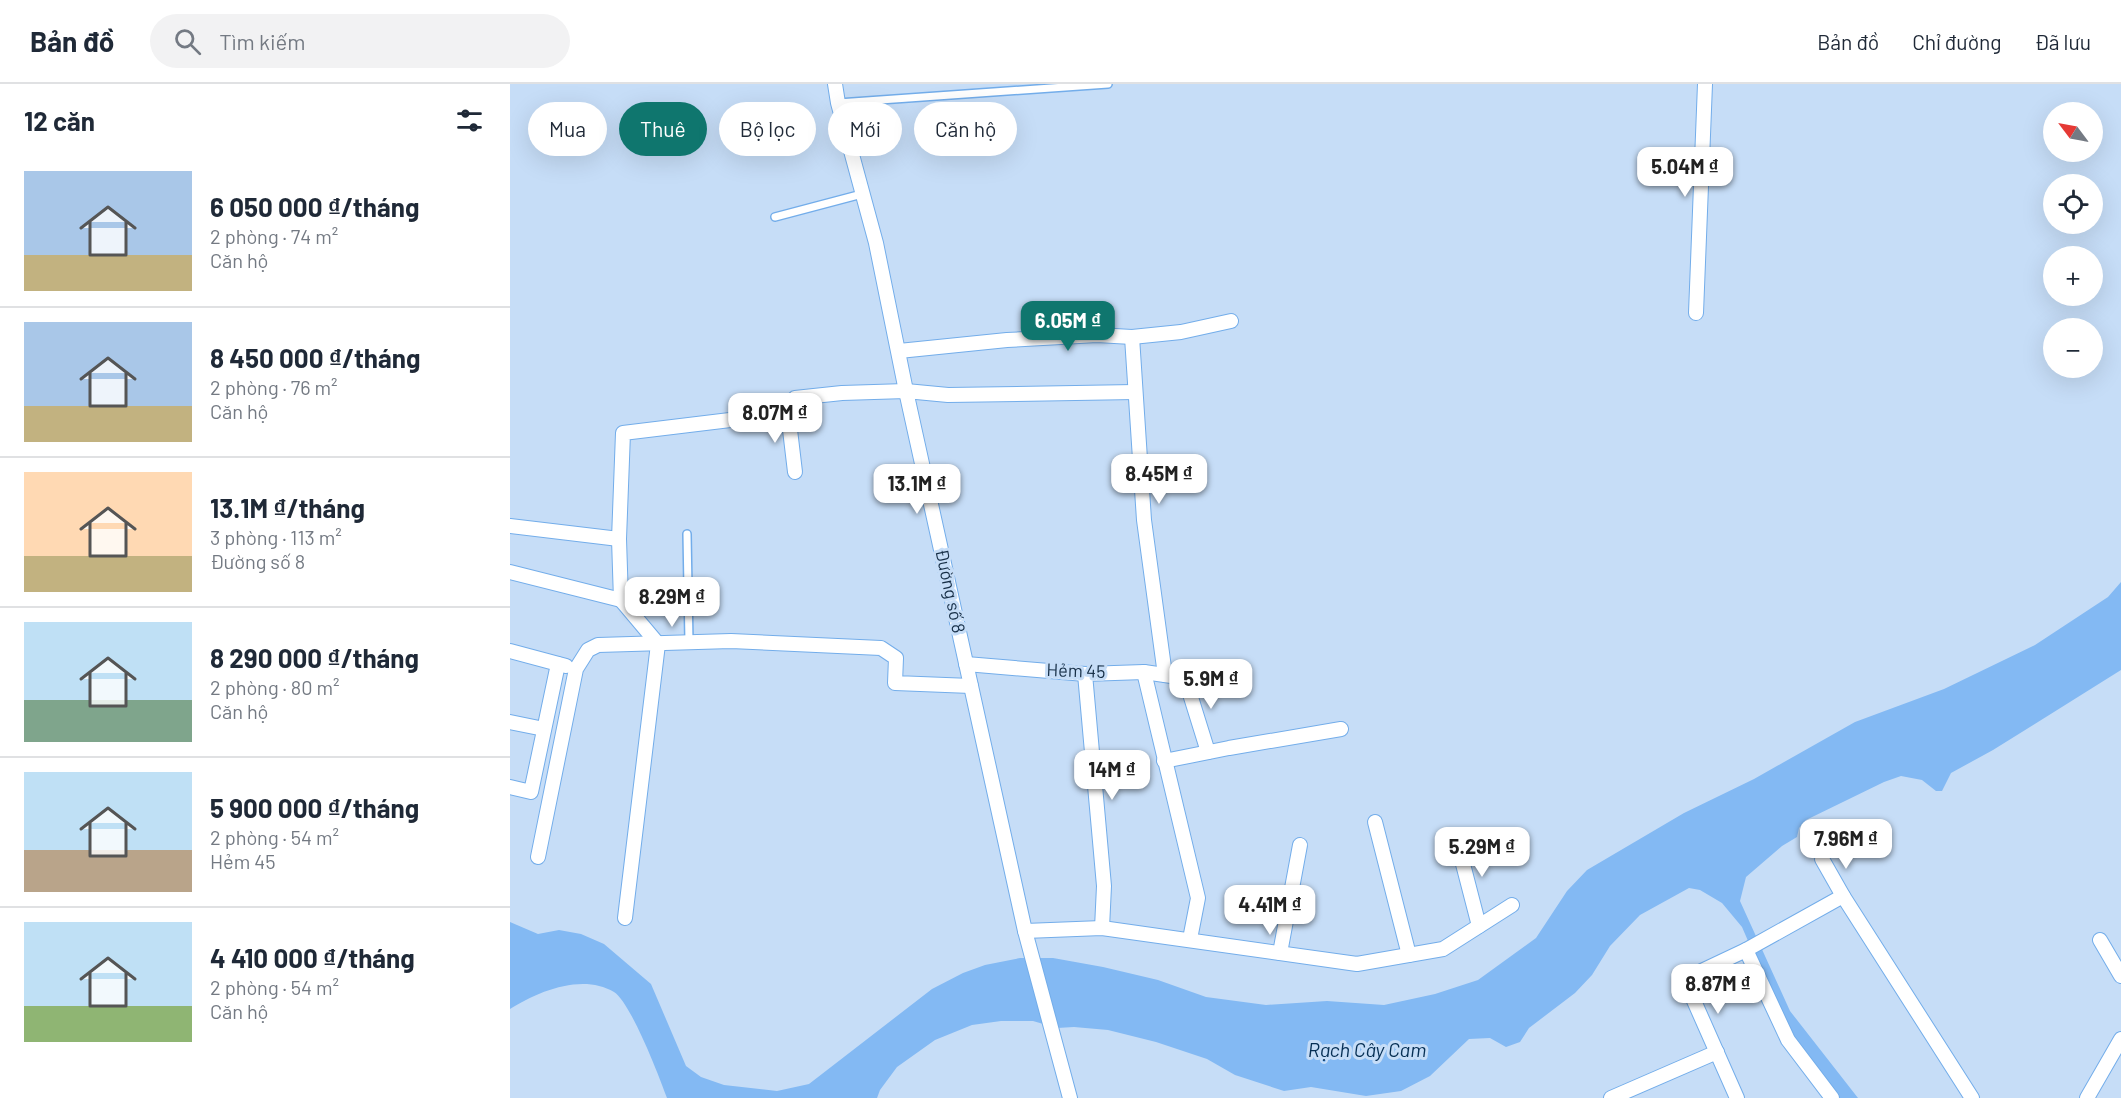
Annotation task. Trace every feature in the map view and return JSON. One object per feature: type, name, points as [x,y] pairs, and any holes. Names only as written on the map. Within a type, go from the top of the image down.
[{"type":"street","name":"Đường số 8","points":[[835,84],[838,102]]},
{"type":"street","points":[[1696,313],[1705,84]]},
{"type":"street","name":"Đường số 8","points":[[852,156],[876,243],[906,391],[1026,936],[1058,1061],[1070,1098]]},
{"type":"street","points":[[899,351],[1007,340],[1097,335],[1132,337],[1181,332],[1231,321]]},
{"type":"street","points":[[1132,337],[1144,520],[1165,675]]},
{"type":"street","points":[[795,472],[788,413],[789,405],[795,398],[842,393],[906,391],[948,395],[1134,392]]},
{"type":"street","points":[[621,600],[619,539],[623,433],[788,413]]},
{"type":"street","points":[[510,526],[619,539]]},
{"type":"street","points":[[510,572],[621,600],[658,644],[626,918]]},
{"type":"street","points":[[538,857],[576,669],[588,650],[598,645],[731,641],[881,648],[896,658],[896,683],[971,686]]},
{"type":"street","points":[[510,651],[576,669]]},
{"type":"street","points":[[510,787],[531,792],[558,664]]},
{"type":"street","name":"Hẻm 45","points":[[966,664],[1085,674],[1144,672],[1185,678],[1208,752]]},
{"type":"street","points":[[1144,672],[1198,898],[1190,939]]},
{"type":"street","points":[[1085,674],[1104,886],[1102,928]]},
{"type":"street","points":[[510,722],[544,729]]},
{"type":"street","points":[[1164,761],[1341,729]]},
{"type":"street","points":[[1375,822],[1409,955]]},
{"type":"street","points":[[1456,837],[1479,926]]},
{"type":"street","points":[[1280,953],[1300,845]]},
{"type":"street","points":[[1822,859],[1843,896],[1972,1098]]},
{"type":"street","points":[[1737,1098],[1687,985],[1691,976],[1767,939],[1843,896]]},
{"type":"street","points":[[1026,936],[1102,928],[1357,964],[1443,949],[1512,905]]},
{"type":"street","points":[[2100,940],[2121,976]]},
{"type":"street","points":[[1746,950],[1788,1040],[1832,1098]]},
{"type":"street","points":[[2086,1098],[2115,1063],[2121,1039]]},
{"type":"street","points":[[1611,1098],[1717,1052]]},
{"type":"lane","points":[[852,102],[1108,84]]},
{"type":"lane","points":[[775,217],[862,194]]},
{"type":"lane","points":[[687,534],[690,643]]},
{"type":"water","name":"Rạch Cây Cam","points":[[2121,582],[2121,670],[1993,750],[1951,773],[1942,791],[1936,791],[1922,780],[1901,776],[1806,820],[1799,828],[1797,837],[1782,846],[1746,877],[1740,901],[1790,1011],[1858,1098],[1839,1098],[1787,1031],[1742,927],[1722,903],[1700,890],[1689,888],[1640,915],[1610,946],[1592,975],[1575,993],[1529,1028],[1520,1042],[1506,1047],[1490,1038],[1469,1039],[1430,1076],[1401,1091],[1366,1096],[1311,1087],[1284,1091],[1235,1075],[1207,1059],[1156,1042],[1108,1030],[1057,1028],[1033,1021],[1001,1021],[972,1025],[935,1040],[897,1067],[880,1090],[877,1098],[667,1098],[636,1025],[621,999],[614,992],[589,984],[575,984],[534,996],[510,1009],[510,922],[538,934],[559,930],[581,934],[604,944],[651,984],[686,1066],[701,1077],[724,1085],[777,1091],[809,1084],[932,989],[985,965],[1020,958],[1053,958],[1103,967],[1158,980],[1206,997],[1266,1005],[1327,1001],[1384,1005],[1435,994],[1478,980],[1536,938],[1567,891],[1587,870],[1684,813],[1754,779],[1855,722],[1944,689],[2035,645],[2108,597]]}]
